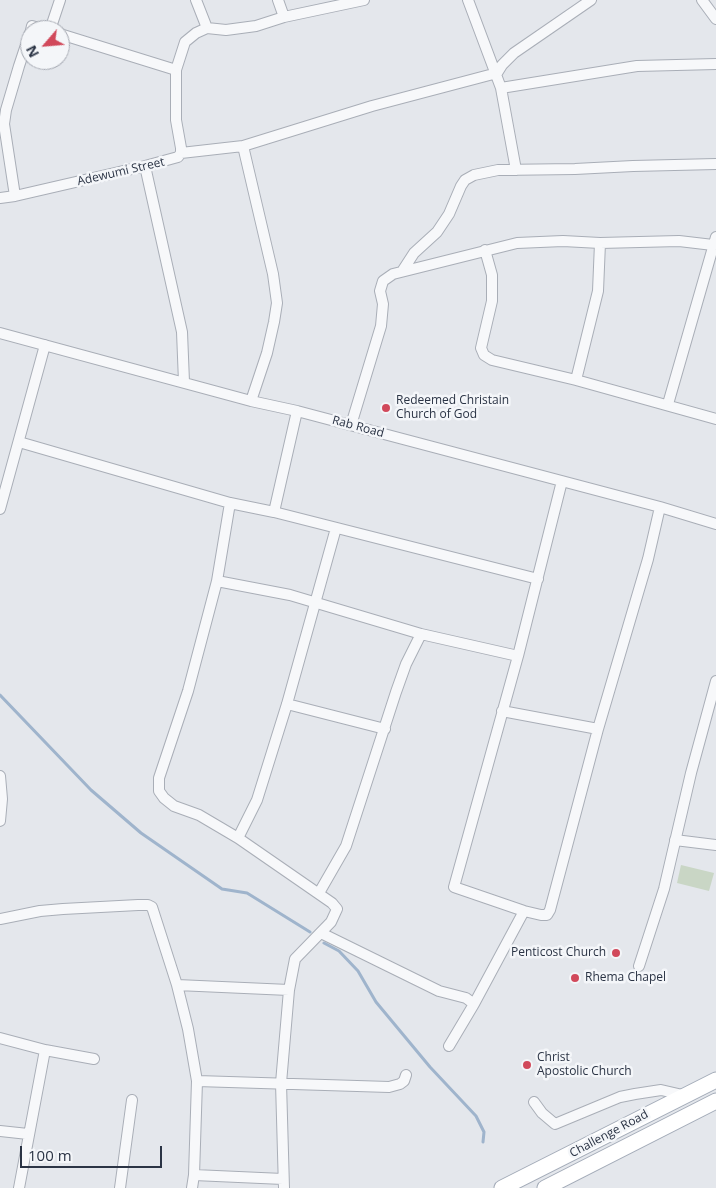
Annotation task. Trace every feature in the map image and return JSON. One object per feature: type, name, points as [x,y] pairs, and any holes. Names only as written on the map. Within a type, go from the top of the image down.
[{"type":"main road","name":"Challenge Road","points":[[502,1188],[716,1080]]},
{"type":"main road","name":"Challenge Road","points":[[545,1188],[716,1101]]},
{"type":"street","points":[[53,20],[60,0]]},
{"type":"street","points":[[196,0],[206,28],[226,30],[256,26],[284,17],[364,0]]},
{"type":"street","points":[[278,0],[284,17]]},
{"type":"street","points":[[468,0],[502,88],[516,170]]},
{"type":"street","points":[[181,153],[244,146],[372,106],[497,73],[514,53],[591,0]]},
{"type":"street","points":[[702,0],[716,19]]},
{"type":"street","name":"Adewumi Street","points":[[0,198],[145,166],[173,159],[181,153],[176,120],[176,70],[185,42],[206,28]]},
{"type":"street","points":[[70,37],[176,70]]},
{"type":"street","points":[[15,196],[4,124],[6,110],[20,64]]},
{"type":"street","points":[[502,88],[638,66],[716,64]]},
{"type":"street","points":[[244,146],[274,274],[276,303],[267,353],[251,400]]},
{"type":"street","points":[[402,270],[414,253],[437,232],[449,214],[460,186],[465,180],[474,175],[498,170],[716,164]]},
{"type":"street","points":[[145,166],[182,332],[184,382]]},
{"type":"street","points":[[351,425],[381,326],[383,304],[380,291],[383,282],[402,270],[517,243],[563,241],[600,243],[714,241],[668,404]]},
{"type":"street","points":[[576,380],[598,291],[600,243]]},
{"type":"street","points":[[485,250],[492,275],[492,300],[481,348],[484,355],[492,360],[668,404],[716,419]]},
{"type":"street","name":"Rab Road","points":[[0,333],[660,506],[714,523]]},
{"type":"street","points":[[0,509],[45,344]]},
{"type":"street","points":[[274,512],[297,411]]},
{"type":"street","points":[[19,442],[230,503],[274,512],[538,579]]},
{"type":"street","points":[[562,481],[518,656],[454,887],[524,911],[547,915],[550,910],[598,729],[648,559],[660,506]]},
{"type":"street","points":[[194,1175],[284,1184],[281,1083],[289,990],[295,960],[335,916],[337,909],[319,893],[238,838],[199,816],[174,806],[159,791],[159,778],[188,691],[217,581],[230,503]]},
{"type":"street","points":[[714,523],[716,512]]},
{"type":"street","points":[[238,838],[257,800],[287,704],[336,528]]},
{"type":"street","points":[[217,581],[290,595],[421,634],[518,656]]},
{"type":"street","points":[[319,893],[346,846],[406,664],[421,634]]},
{"type":"street","points":[[639,966],[664,889],[691,773],[716,681]]},
{"type":"street","points":[[287,704],[385,729]]},
{"type":"street","points":[[502,711],[598,729]]},
{"type":"street","points":[[0,776],[2,799],[0,821]]},
{"type":"street","points":[[675,840],[716,845]]},
{"type":"street","points":[[0,919],[40,911],[148,905],[152,908],[177,985],[188,1029],[196,1081],[194,1175],[192,1188]]},
{"type":"street","points":[[449,1046],[524,911]]},
{"type":"street","points":[[321,933],[439,991],[466,998],[474,1004]]},
{"type":"street","points":[[177,985],[289,990]]},
{"type":"street","points":[[0,1038],[45,1050],[94,1059]]},
{"type":"street","points":[[19,1188],[45,1050]]},
{"type":"street","points":[[196,1081],[389,1087],[400,1084],[404,1081],[406,1075]]},
{"type":"street","points":[[534,1102],[542,1113],[555,1124],[620,1097],[661,1090],[687,1096]]},
{"type":"street","points":[[120,1188],[132,1100]]},
{"type":"street","points":[[0,1131],[28,1134]]},
{"type":"green space","points":[[681,865],[714,873],[709,891],[677,883]]},
{"type":"waterway","points":[[0,695],[91,790],[141,833],[222,889],[247,893],[310,932]]},
{"type":"waterway","points":[[324,943],[339,951],[358,971],[376,1002],[430,1067],[476,1116],[484,1132],[483,1142]]},
{"type":"place","name":"Redeemed Christain Church of God","points":[[386,408]]},
{"type":"place","name":"Penticost Church","points":[[616,953]]},
{"type":"place","name":"Rhema Chapel","points":[[575,978]]},
{"type":"place","name":"Christ Apostolic Church","points":[[527,1065]]}]
